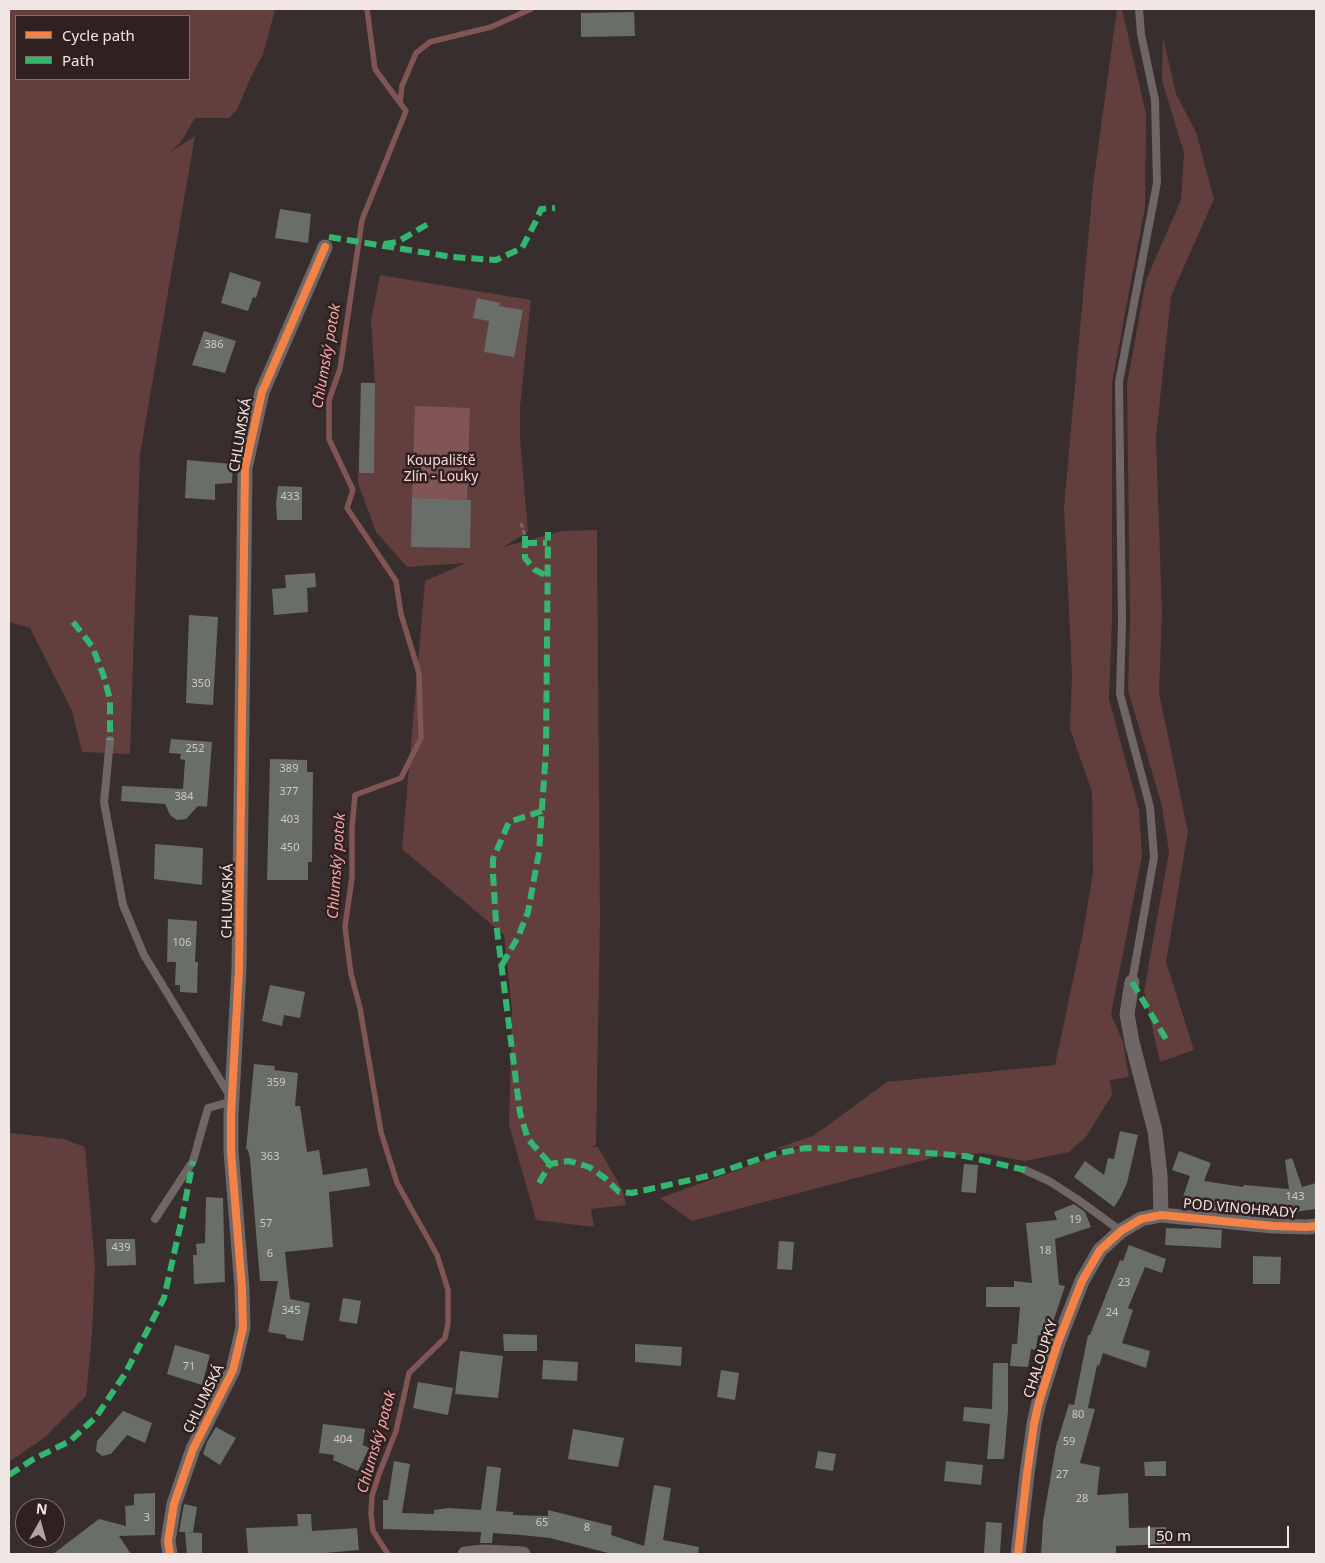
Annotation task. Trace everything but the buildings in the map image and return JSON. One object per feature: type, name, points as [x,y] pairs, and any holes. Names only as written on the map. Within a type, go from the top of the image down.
[{"type":"street","name":"CHLUMSKÁ","points":[[170,1554],[168,1540],[174,1504],[193,1450],[233,1370],[243,1328],[242,1288],[231,1151],[239,969],[246,468],[262,392],[325,247]]},
{"type":"street","points":[[1132,982],[1127,1014],[1132,1042],[1155,1131],[1160,1175],[1161,1216]]},
{"type":"street","name":"POD VINOHRADY","points":[[1161,1216],[1273,1226],[1316,1226]]},
{"type":"street","name":"CHALOUPKY","points":[[1018,1554],[1034,1424],[1057,1345],[1082,1281],[1100,1250],[1120,1231],[1140,1219],[1161,1216]]},
{"type":"street","points":[[465,1554],[484,1552],[523,1554]]},
{"type":"lane","points":[[1132,982],[1154,857],[1150,807],[1120,694],[1122,622],[1119,382],[1157,183],[1156,100],[1141,34],[1139,9]]},
{"type":"lane","points":[[110,740],[104,802],[123,905],[144,954],[233,1102],[208,1108],[194,1162],[155,1219]]},
{"type":"lane","points":[[1025,1170],[1049,1181],[1120,1231]]},
{"type":"path","points":[[520,523],[525,536]]},
{"type":"green space","points":[[9,9],[274,9],[263,54],[237,110],[229,118],[195,118],[181,142],[169,153],[195,136],[140,454],[130,754],[82,752],[72,711],[30,628],[9,622]]},
{"type":"green space","points":[[1117,9],[1122,9],[1146,114],[1145,207],[1112,383],[1112,621],[1109,699],[1139,810],[1142,856],[1111,1014],[1123,1042],[1129,1077],[1110,1080],[1112,1095],[1086,1137],[1069,1152],[1025,1161],[982,1153],[936,1157],[692,1221],[660,1198],[804,1146],[774,1149],[813,1136],[887,1082],[1055,1065],[1083,933],[1093,873],[1092,792],[1070,729],[1072,675],[1064,506],[1093,185]]},
{"type":"green space","points":[[1163,37],[1176,94],[1196,132],[1214,199],[1171,296],[1156,437],[1162,614],[1159,693],[1188,832],[1166,962],[1194,1050],[1160,1062],[1144,991],[1169,852],[1162,806],[1128,690],[1130,622],[1127,384],[1146,280],[1181,200],[1184,153],[1162,80]]},
{"type":"green space","name":"Koupaliště Zlín - Louky","points":[[380,275],[531,300],[520,407],[520,438],[528,532],[503,547],[562,531],[597,530],[600,919],[596,1145],[591,1147],[598,1147],[623,1191],[626,1205],[591,1209],[594,1227],[536,1220],[509,1125],[512,1011],[504,935],[402,849],[425,581],[466,563],[407,567],[376,532],[358,483],[361,382],[375,383],[371,320]]},
{"type":"green space","points":[[9,1134],[64,1139],[85,1147],[95,1266],[92,1334],[86,1396],[44,1438],[9,1462]]},
{"type":"shaded area","points":[[415,406],[470,408],[467,500],[412,498]]},
{"type":"waterway","name":"Chlumský potok","points":[[367,9],[375,69],[406,111],[362,220],[340,369],[329,400],[329,439],[353,490],[347,508],[396,581],[401,614],[419,673],[421,738],[401,778],[355,795],[352,828],[352,877],[345,927],[351,974],[360,1008],[381,1132],[397,1183],[437,1255],[448,1290],[448,1323],[445,1338],[409,1373],[396,1431],[372,1496],[371,1514],[373,1531],[388,1554]]},
{"type":"waterway","points":[[400,102],[402,86],[416,53],[430,42],[491,27],[531,9]]},
{"type":"marked path","points":[[329,237],[452,257],[496,260],[522,248],[541,209],[555,208]]},
{"type":"marked path","points":[[384,244],[397,242],[428,224]]},
{"type":"marked path","points":[[502,965],[518,937],[528,912],[539,852],[546,750],[548,532]]},
{"type":"marked path","points":[[525,536],[525,558],[535,570],[547,576]]},
{"type":"marked path","points":[[525,543],[547,543]]},
{"type":"marked path","points":[[73,622],[92,646],[103,674],[110,699],[110,740]]},
{"type":"marked path","points":[[542,811],[509,822],[493,859],[493,874],[496,922],[520,1113],[528,1139],[550,1164]]},
{"type":"marked path","points":[[1132,982],[1166,1039]]},
{"type":"marked path","points":[[539,1183],[550,1164],[569,1161],[589,1167],[605,1178],[619,1192],[632,1193],[708,1176],[774,1154],[806,1148],[904,1151],[965,1156],[1025,1170]]},
{"type":"marked path","points":[[9,1475],[32,1460],[70,1441],[96,1417],[125,1374],[164,1298],[193,1161]]},
{"type":"cycle path","points":[[170,1554],[168,1541],[174,1504],[193,1449],[233,1370],[243,1328],[242,1288],[231,1151],[231,1115],[239,969],[245,468],[262,392],[325,247]]},
{"type":"cycle path","points":[[1018,1554],[1027,1474],[1039,1402],[1057,1345],[1082,1281],[1100,1250],[1121,1231],[1141,1219],[1161,1215],[1273,1226],[1316,1226]]}]
